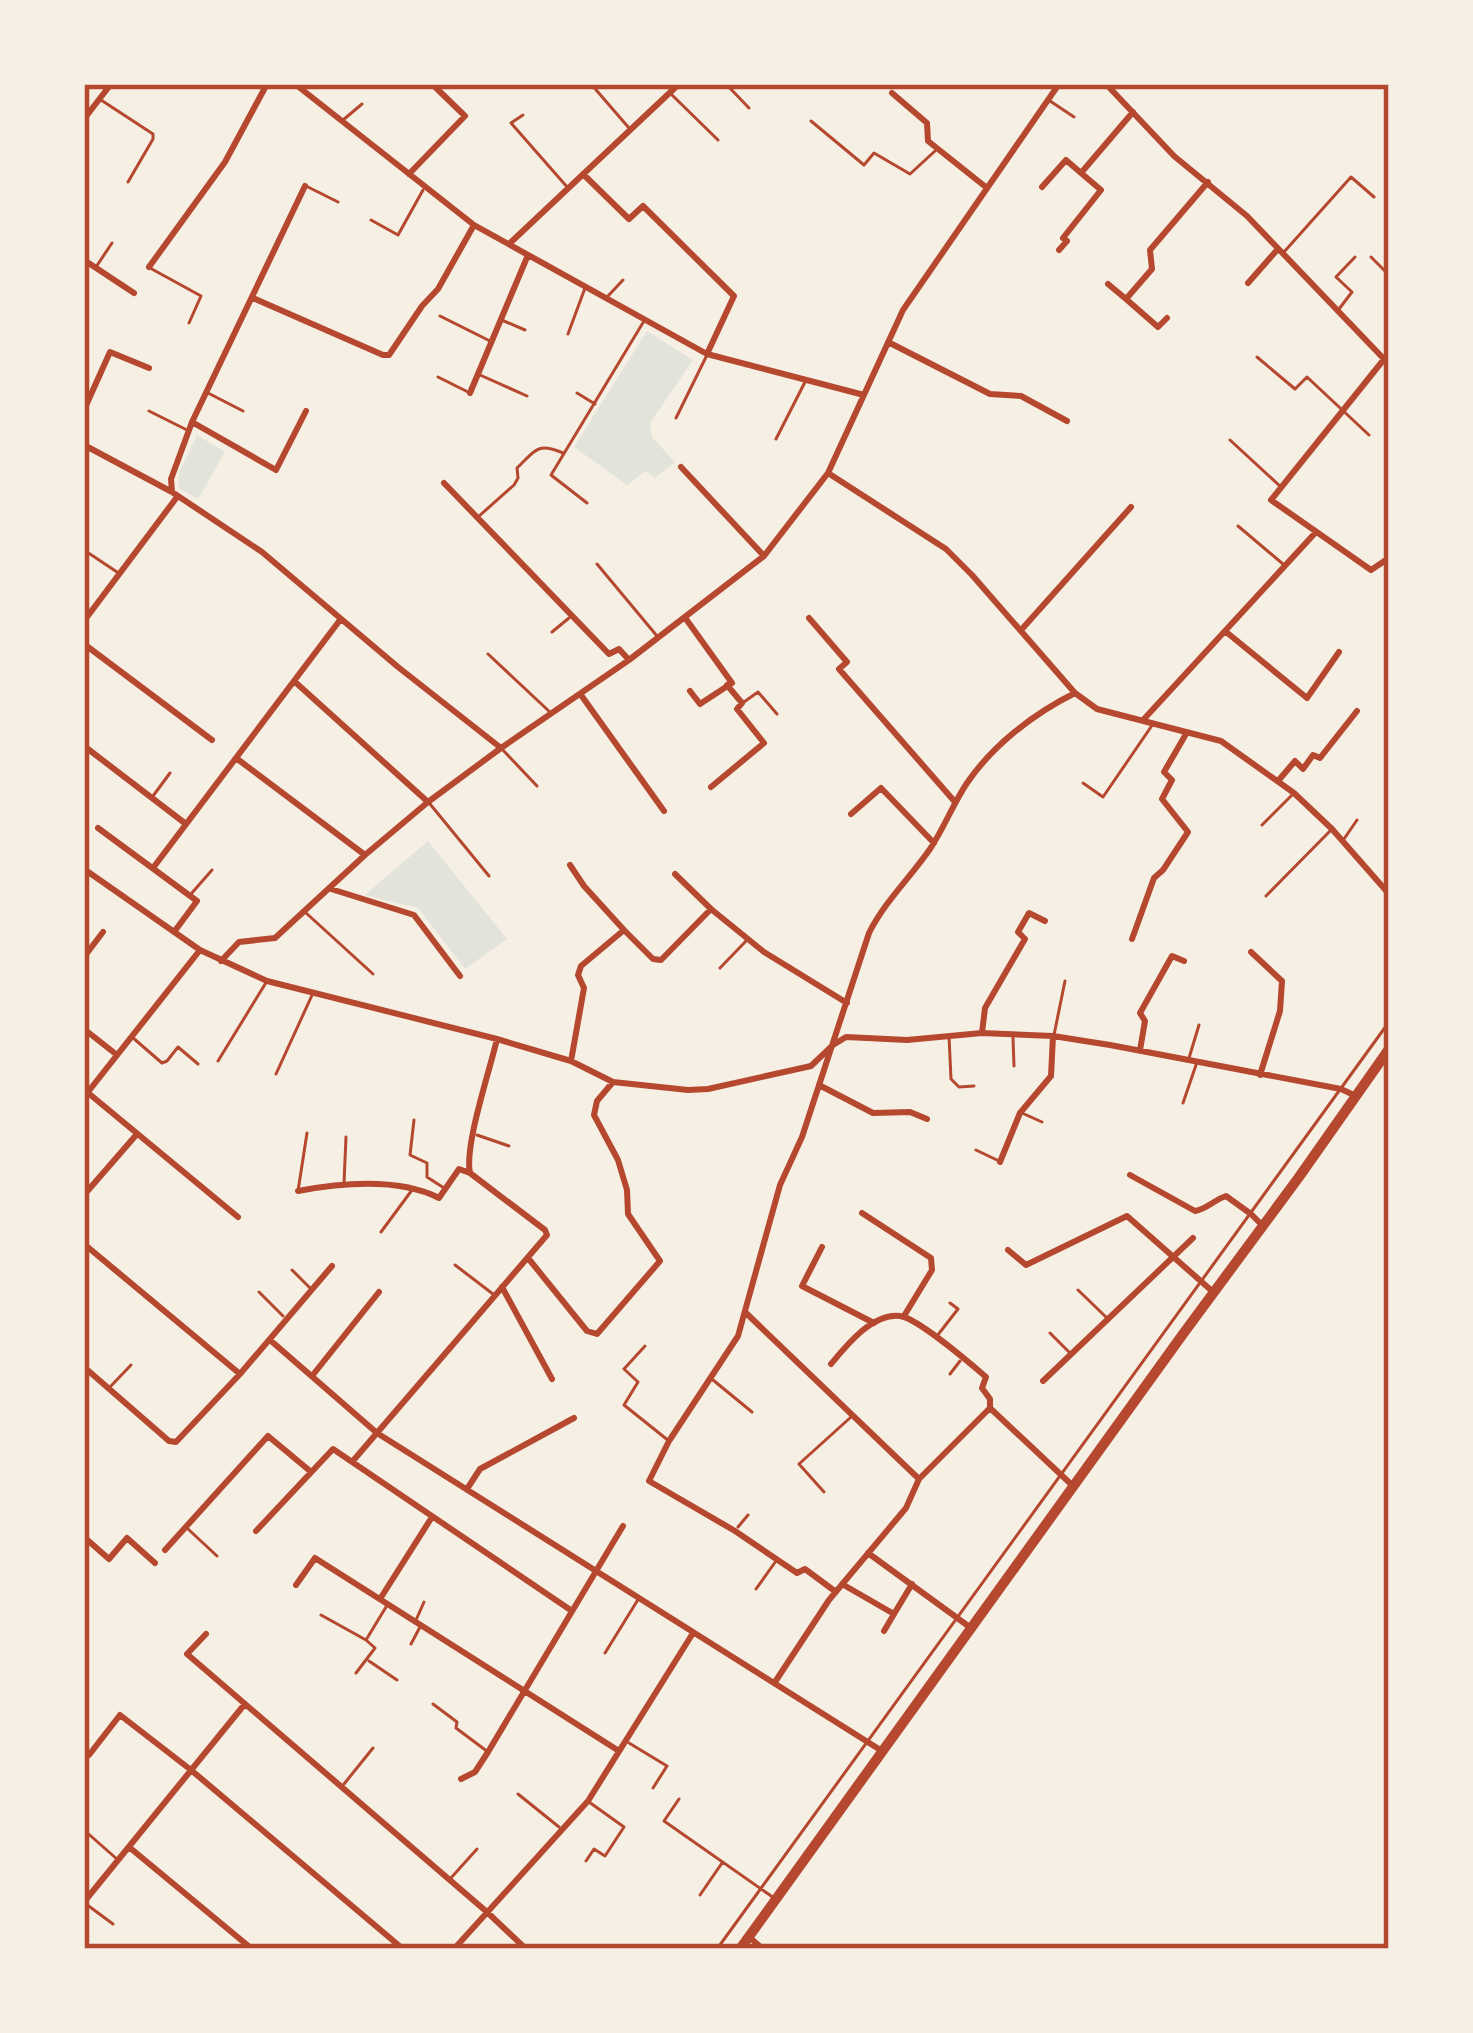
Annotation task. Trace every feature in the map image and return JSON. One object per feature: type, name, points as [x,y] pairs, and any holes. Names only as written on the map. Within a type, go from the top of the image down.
[{"type":"main road","points":[[740,1949],[1389,1048]]},
{"type":"street","points":[[84,119],[111,84]]},
{"type":"street","points":[[148,267],[225,162],[267,84]]},
{"type":"street","points":[[295,84],[474,225],[707,354],[864,395]]},
{"type":"street","points":[[409,174],[464,116],[432,84]]},
{"type":"street","points":[[508,244],[680,84]]},
{"type":"street","points":[[221,961],[239,942],[275,938],[428,802],[629,661],[764,556],[827,473],[903,310],[1060,84]]},
{"type":"street","points":[[1106,84],[1174,156],[1246,216],[1386,356],[1271,500],[1371,570],[1389,558]]},
{"type":"street","points":[[892,93],[927,123],[927,140],[987,188]]},
{"type":"street","points":[[1081,172],[1133,112]]},
{"type":"street","points":[[1042,187],[1066,160],[1101,190],[1063,238],[1067,241],[1059,250]]},
{"type":"street","points":[[584,174],[629,219],[643,206],[734,296],[707,354]]},
{"type":"street","points":[[1126,299],[1152,268],[1150,250],[1208,182]]},
{"type":"street","points":[[84,621],[175,494],[171,479],[191,426],[305,186]]},
{"type":"street","points":[[254,298],[389,355],[438,289],[474,225]]},
{"type":"street","points":[[1248,283],[1280,252]]},
{"type":"street","points":[[470,393],[529,255]]},
{"type":"street","points":[[84,260],[134,293]]},
{"type":"street","points":[[1108,284],[1158,327],[1167,318]]},
{"type":"street","points":[[888,342],[990,394],[1022,396],[1067,422]]},
{"type":"street","points":[[84,410],[110,352],[149,368]]},
{"type":"street","points":[[191,426],[276,470],[306,410]]},
{"type":"street","points":[[84,445],[175,494],[262,552],[501,748]]},
{"type":"street","points":[[681,467],[764,556]]},
{"type":"street","points":[[827,473],[946,549],[1075,694],[1097,709],[1221,741],[1294,793],[1389,894]]},
{"type":"street","points":[[444,483],[609,654],[619,649],[629,661]]},
{"type":"street","points":[[1021,631],[1132,507]]},
{"type":"street","points":[[1143,719],[1316,532]]},
{"type":"street","points":[[809,618],[847,662],[839,669],[955,802]]},
{"type":"street","points":[[686,619],[742,703],[737,709],[764,743],[711,787]]},
{"type":"street","points":[[153,868],[340,620]]},
{"type":"street","points":[[1225,631],[1307,698],[1339,652]]},
{"type":"street","points":[[84,644],[212,740]]},
{"type":"street","points":[[294,681],[428,802]]},
{"type":"street","points":[[690,691],[700,704],[729,684]]},
{"type":"street","points":[[836,1592],[805,1569],[797,1573],[649,1481],[669,1441],[737,1336],[779,1185],[802,1137],[869,932],[882,907],[934,843],[969,779],[1038,714],[1075,694]]},
{"type":"street","points":[[580,695],[664,811]]},
{"type":"street","points":[[1278,781],[1295,761],[1304,769],[1313,755],[1320,758],[1357,711]]},
{"type":"street","points":[[1132,939],[1154,878],[1189,832],[1162,799],[1172,780],[1164,772],[1186,733]]},
{"type":"street","points":[[84,746],[186,824]]},
{"type":"street","points":[[236,758],[365,855]]},
{"type":"street","points":[[850,814],[881,788],[934,843]]},
{"type":"street","points":[[98,828],[196,902],[174,932]]},
{"type":"street","points":[[570,865],[653,959],[661,960],[712,909]]},
{"type":"street","points":[[84,869],[200,950],[267,981],[497,1039],[571,1061],[613,1082],[708,1089],[811,1066],[846,1037],[907,1040],[982,1033],[1053,1036],[1341,1088],[1356,1096]]},
{"type":"street","points":[[675,874],[778,962],[847,1003]]},
{"type":"street","points":[[331,889],[414,915],[460,976]]},
{"type":"street","points":[[982,1033],[985,1008],[1025,938],[1018,932],[1029,913],[1045,921]]},
{"type":"street","points":[[571,1061],[584,988],[578,970],[624,930]]},
{"type":"street","points":[[84,957],[103,932]]},
{"type":"street","points":[[200,950],[85,1093],[238,1217]]},
{"type":"street","points":[[1251,952],[1282,981],[1280,1012],[1260,1075]]},
{"type":"street","points":[[1140,1051],[1145,1021],[1140,1013],[1172,956],[1184,962]]},
{"type":"street","points":[[84,1029],[117,1055]]},
{"type":"street","points":[[1000,1162],[1020,1113],[1051,1076],[1053,1036]]},
{"type":"street","points":[[470,1173],[474,1134],[497,1039]]},
{"type":"street","points":[[528,1258],[587,1331],[597,1334],[660,1261],[628,1214],[628,1190],[618,1160],[594,1115],[597,1101],[613,1082]]},
{"type":"street","points":[[818,1084],[873,1113],[910,1112],[927,1119]]},
{"type":"street","points":[[84,1195],[137,1134]]},
{"type":"street","points":[[298,1191],[344,1183],[414,1189],[439,1198],[459,1169],[545,1230],[544,1239],[352,1463]]},
{"type":"street","points":[[1130,1174],[1195,1211],[1226,1196],[1263,1226]]},
{"type":"street","points":[[862,1213],[931,1258],[932,1270],[904,1316]]},
{"type":"street","points":[[1009,1250],[1026,1264],[1127,1216],[1214,1292]]},
{"type":"street","points":[[1043,1382],[1192,1238]]},
{"type":"street","points":[[84,1244],[241,1374]]},
{"type":"street","points":[[822,1247],[802,1286],[874,1323]]},
{"type":"street","points":[[84,1367],[169,1442],[178,1441],[332,1266]]},
{"type":"street","points":[[502,1287],[552,1378]]},
{"type":"street","points":[[312,1376],[379,1292]]},
{"type":"street","points":[[745,1312],[919,1479]]},
{"type":"street","points":[[773,1683],[842,1584],[906,1508],[919,1479],[990,1408],[982,1388],[986,1377],[904,1316],[857,1332],[831,1364]]},
{"type":"street","points":[[270,1340],[377,1433],[882,1751]]},
{"type":"street","points":[[990,1408],[1073,1486]]},
{"type":"street","points":[[467,1489],[480,1469],[574,1418]]},
{"type":"street","points":[[165,1550],[268,1436],[310,1472]]},
{"type":"street","points":[[256,1531],[333,1449],[572,1611]]},
{"type":"street","points":[[380,1599],[432,1517]]},
{"type":"street","points":[[461,1779],[475,1772],[488,1752],[623,1526]]},
{"type":"street","points":[[84,1537],[109,1559],[127,1538],[154,1563]]},
{"type":"street","points":[[868,1553],[971,1628]]},
{"type":"street","points":[[296,1585],[315,1558],[619,1751]]},
{"type":"street","points":[[842,1584],[894,1614]]},
{"type":"street","points":[[884,1630],[912,1584]]},
{"type":"street","points":[[454,1949],[588,1801],[693,1632]]},
{"type":"street","points":[[206,1634],[187,1654],[526,1949]]},
{"type":"street","points":[[84,1902],[244,1705]]},
{"type":"street","points":[[84,1751],[89,1755],[120,1715],[403,1949]]},
{"type":"street","points":[[129,1847],[253,1949]]},
{"type":"street","points":[[749,1937],[763,1949]]},
{"type":"lane","points":[[591,84],[631,130]]},
{"type":"lane","points":[[726,84],[749,108]]},
{"type":"lane","points":[[670,93],[718,140]]},
{"type":"lane","points":[[101,100],[153,134],[128,182]]},
{"type":"lane","points":[[1048,100],[1074,118]]},
{"type":"lane","points":[[341,121],[362,104]]},
{"type":"lane","points":[[523,115],[512,123],[568,188]]},
{"type":"lane","points":[[811,121],[864,165],[874,153],[910,174],[938,148]]},
{"type":"lane","points":[[1280,252],[1351,178],[1374,197]]},
{"type":"lane","points":[[305,186],[338,202]]},
{"type":"lane","points":[[371,220],[398,235],[425,187]]},
{"type":"lane","points":[[96,267],[112,243]]},
{"type":"lane","points":[[1338,310],[1352,292],[1336,277],[1355,257]]},
{"type":"lane","points":[[1371,257],[1389,275]]},
{"type":"lane","points":[[148,267],[201,296],[189,323]]},
{"type":"lane","points":[[606,298],[623,280]]},
{"type":"lane","points":[[568,334],[585,286]]},
{"type":"lane","points":[[440,316],[492,341]]},
{"type":"lane","points":[[502,320],[525,330]]},
{"type":"lane","points":[[587,503],[551,475],[645,320]]},
{"type":"lane","points":[[676,418],[707,354]]},
{"type":"lane","points":[[1257,357],[1294,389],[1307,376],[1370,435]]},
{"type":"lane","points":[[478,374],[526,396]]},
{"type":"lane","points":[[438,377],[470,393]]},
{"type":"lane","points":[[776,439],[806,380]]},
{"type":"lane","points":[[207,392],[243,411]]},
{"type":"lane","points":[[577,393],[595,404]]},
{"type":"lane","points":[[149,411],[191,426]]},
{"type":"lane","points":[[1230,440],[1281,487]]},
{"type":"lane","points":[[477,518],[507,492],[518,471],[542,446],[564,454]]},
{"type":"lane","points":[[1238,526],[1285,566]]},
{"type":"lane","points":[[84,550],[119,574]]},
{"type":"lane","points":[[597,564],[659,638]]},
{"type":"lane","points":[[552,632],[572,616]]},
{"type":"lane","points":[[488,654],[552,714]]},
{"type":"lane","points":[[742,703],[758,692],[777,714]]},
{"type":"lane","points":[[1083,783],[1103,796],[1154,723]]},
{"type":"lane","points":[[501,748],[537,786]]},
{"type":"lane","points":[[152,798],[170,773]]},
{"type":"lane","points":[[1262,825],[1294,793]]},
{"type":"lane","points":[[428,802],[489,876]]},
{"type":"lane","points":[[1342,842],[1357,820]]},
{"type":"lane","points":[[1266,896],[1332,829]]},
{"type":"lane","points":[[190,896],[212,870]]},
{"type":"lane","points":[[1380,885],[1389,873]]},
{"type":"lane","points":[[304,911],[374,974]]},
{"type":"lane","points":[[720,968],[748,939]]},
{"type":"lane","points":[[218,1061],[267,981]]},
{"type":"lane","points":[[1053,1036],[1065,981]]},
{"type":"lane","points":[[276,1074],[313,993]]},
{"type":"lane","points":[[717,1949],[1389,1022]]},
{"type":"lane","points":[[1183,1103],[1199,1025]]},
{"type":"lane","points":[[1013,1034],[1014,1066]]},
{"type":"lane","points":[[949,1036],[951,1079],[959,1087],[974,1086]]},
{"type":"lane","points":[[131,1037],[162,1063],[178,1047],[198,1064]]},
{"type":"lane","points":[[1020,1113],[1042,1122]]},
{"type":"lane","points":[[414,1120],[410,1155],[427,1163],[427,1178],[447,1190]]},
{"type":"lane","points":[[298,1191],[307,1133]]},
{"type":"lane","points":[[474,1134],[509,1145]]},
{"type":"lane","points":[[344,1183],[346,1137]]},
{"type":"lane","points":[[976,1150],[1000,1162]]},
{"type":"lane","points":[[381,1232],[414,1189]]},
{"type":"lane","points":[[455,1265],[495,1295]]},
{"type":"lane","points":[[292,1270],[312,1290]]},
{"type":"lane","points":[[1078,1290],[1108,1318]]},
{"type":"lane","points":[[259,1292],[286,1320]]},
{"type":"lane","points":[[936,1338],[958,1309],[950,1303]]},
{"type":"lane","points":[[1050,1333],[1071,1354]]},
{"type":"lane","points":[[644,1346],[624,1370],[638,1382],[624,1405],[669,1441]]},
{"type":"lane","points":[[950,1374],[963,1357]]},
{"type":"lane","points":[[109,1389],[131,1364]]},
{"type":"lane","points":[[712,1379],[752,1412]]},
{"type":"lane","points":[[824,1492],[799,1464],[852,1415]]},
{"type":"lane","points":[[735,1531],[748,1515]]},
{"type":"lane","points":[[186,1527],[217,1556]]},
{"type":"lane","points":[[756,1589],[777,1559]]},
{"type":"lane","points":[[604,1653],[639,1598]]},
{"type":"lane","points":[[411,1644],[424,1602]]},
{"type":"lane","points":[[366,1640],[388,1604]]},
{"type":"lane","points":[[321,1616],[375,1648],[356,1673]]},
{"type":"lane","points":[[366,1659],[398,1680]]},
{"type":"lane","points":[[434,1704],[488,1752]]},
{"type":"lane","points":[[626,1741],[667,1766],[653,1788]]},
{"type":"lane","points":[[340,1787],[373,1748]]},
{"type":"lane","points":[[518,1794],[562,1830]]},
{"type":"lane","points":[[679,1798],[664,1821],[776,1899]]},
{"type":"lane","points":[[586,1861],[594,1849],[605,1856],[624,1827],[588,1801]]},
{"type":"lane","points":[[84,1830],[118,1860]]},
{"type":"lane","points":[[449,1881],[477,1849]]},
{"type":"lane","points":[[700,1895],[722,1863]]},
{"type":"lane","points":[[84,1902],[113,1924]]},
{"type":"shaded area","points":[[647,331],[693,360],[650,423],[652,437],[675,462],[655,478],[646,471],[627,485],[574,447]]},
{"type":"shaded area","points":[[197,435],[225,452],[198,499],[178,488],[179,473]]},
{"type":"shaded area","points":[[428,841],[507,939],[465,969],[418,908],[365,895]]}]
